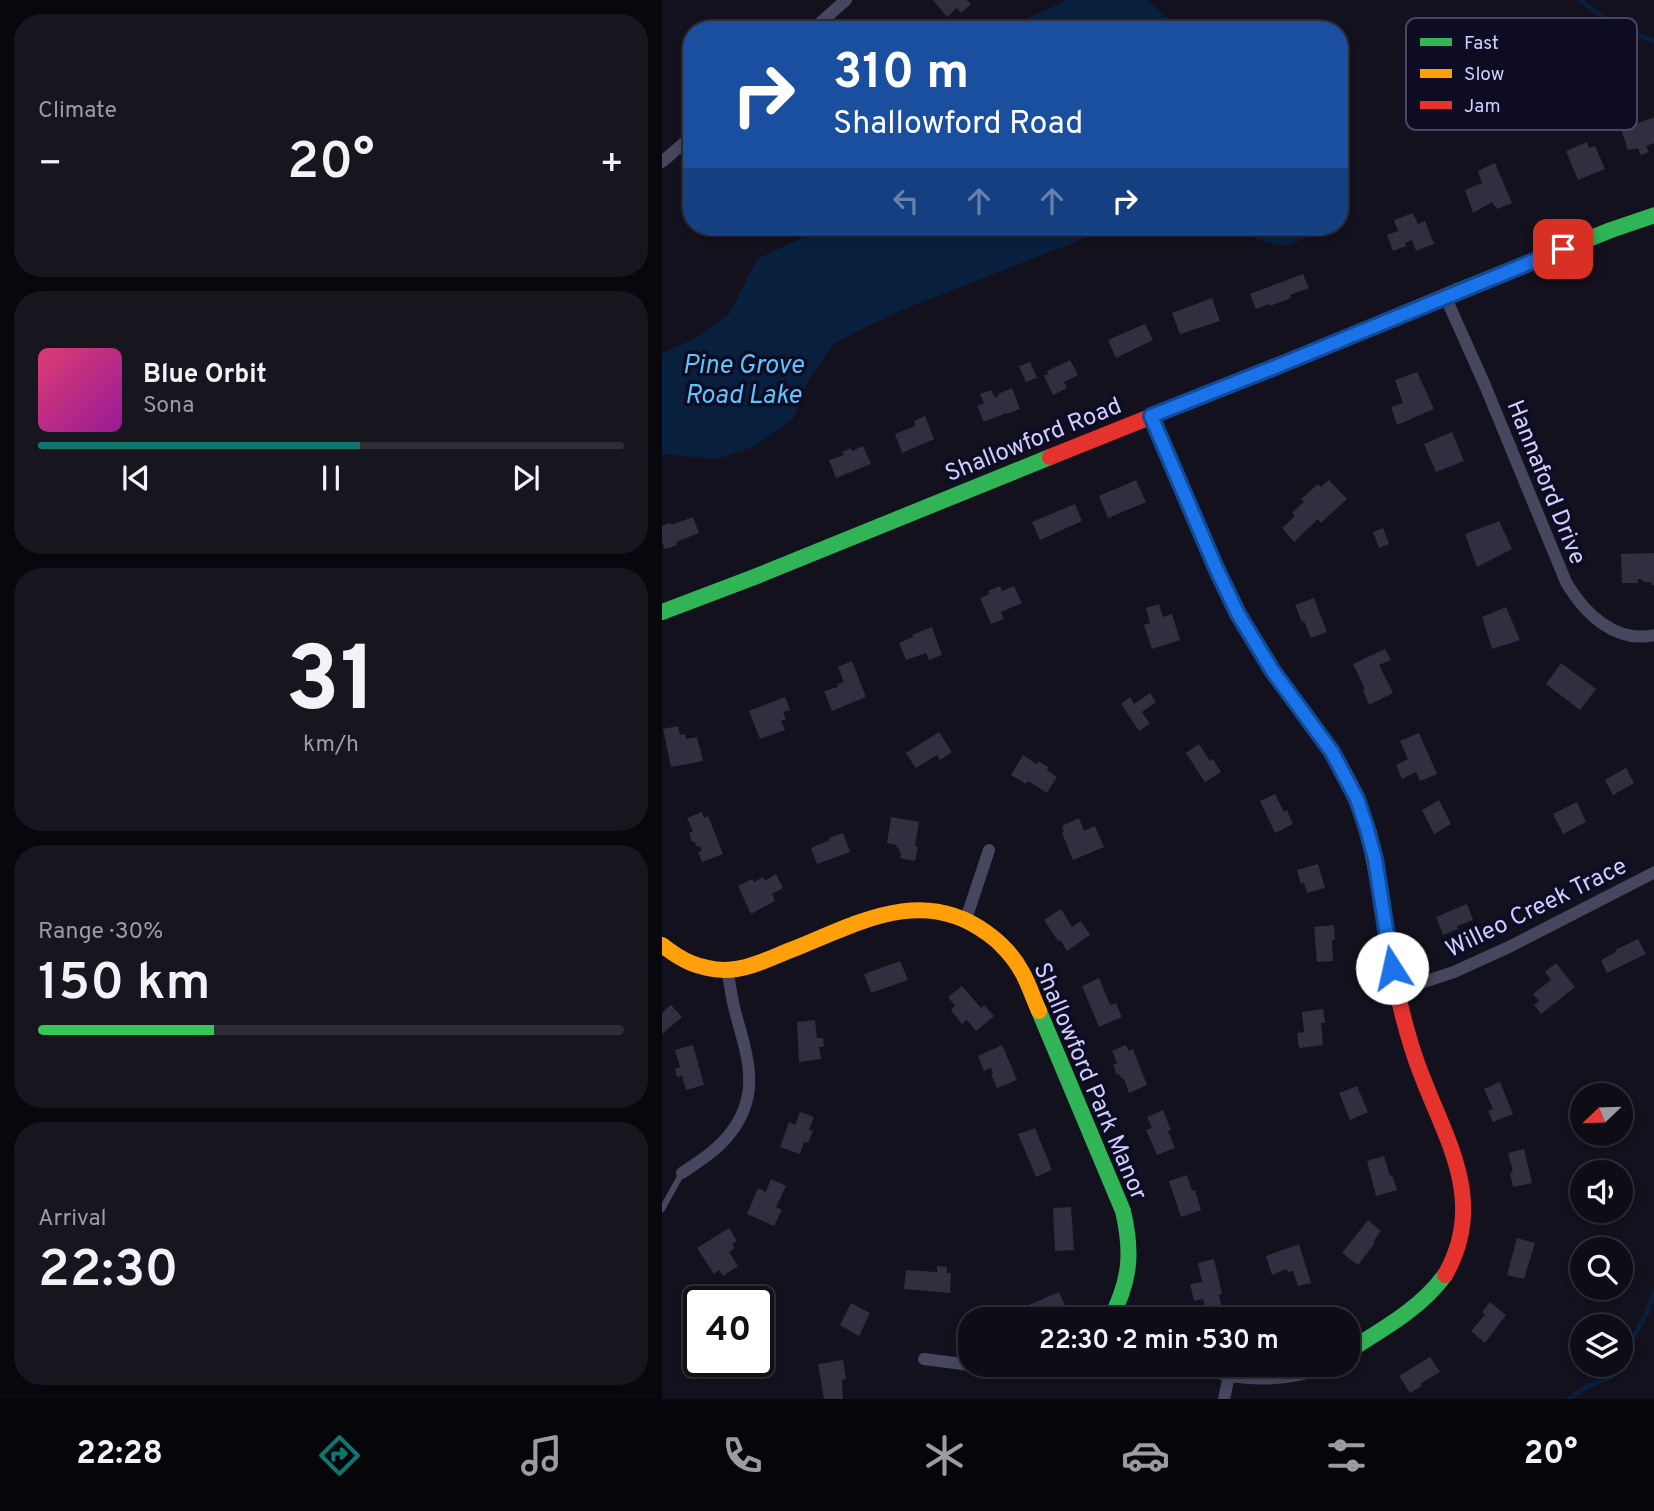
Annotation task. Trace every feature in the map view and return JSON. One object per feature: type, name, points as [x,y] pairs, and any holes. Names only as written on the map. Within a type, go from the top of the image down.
[{"type":"street","points":[[822,21],[846,0]]},
{"type":"street","points":[[662,162],[683,144]]},
{"type":"street","name":"Shallowford Road","points":[[662,612],[1280,365],[1445,296],[1654,215]]},
{"type":"street","name":"Hannaford Drive","points":[[1445,296],[1576,600],[1589,614],[1615,631],[1632,637],[1654,635]]},
{"type":"street","points":[[1151,416],[1238,614],[1272,670],[1332,752],[1357,799],[1375,859],[1396,991],[1418,1069],[1462,1183],[1465,1221],[1455,1258],[1441,1283],[1420,1304],[1360,1343]]},
{"type":"street","points":[[966,919],[989,850]]},
{"type":"street","name":"Willeo Creek Trace","points":[[1396,991],[1454,972],[1511,946],[1654,872]]},
{"type":"street","name":"Shallowford Park Manor","points":[[662,946],[678,958],[702,967],[727,970],[755,964],[873,916],[910,909],[947,912],[966,919],[997,940],[1022,971],[1123,1211],[1129,1235],[1130,1261],[1120,1307]]},
{"type":"street","points":[[682,1173],[728,1136],[740,1118],[748,1097],[749,1063],[727,970]]},
{"type":"street","points":[[924,1359],[958,1363]]},
{"type":"street","points":[[1224,1399],[1229,1377]]},
{"type":"street","points":[[1240,1377],[1290,1377]]},
{"type":"lane","points":[[662,1209],[682,1173]]},
{"type":"water","points":[[1067,0],[1148,0],[1171,21],[1027,21],[1030,17]]},
{"type":"water","name":"Pine Grove Road Lake","points":[[1110,235],[1088,237],[907,308],[834,344],[809,379],[793,419],[753,447],[717,459],[662,454],[662,353],[694,339],[730,313],[757,259],[804,237]]},
{"type":"water","points":[[1245,235],[1314,235],[1283,247]]},
{"type":"building","points":[[933,0],[967,0],[971,4],[961,13],[957,8],[947,17]]},
{"type":"building","points":[[1655,117],[1655,143],[1646,146],[1649,152],[1641,155],[1638,148],[1628,150],[1621,130],[1637,130],[1637,123]]},
{"type":"building","points":[[1587,142],[1589,148],[1595,146],[1605,169],[1578,180],[1566,151]]},
{"type":"building","points":[[1495,163],[1512,203],[1497,209],[1492,202],[1473,213],[1465,190],[1482,183],[1478,171]]},
{"type":"building","points":[[1413,213],[1418,224],[1425,221],[1434,244],[1416,251],[1412,240],[1405,243],[1406,246],[1393,251],[1387,235],[1398,231],[1394,220]]},
{"type":"building","points":[[1303,274],[1309,288],[1290,295],[1291,298],[1256,309],[1250,294]]},
{"type":"building","points":[[1212,298],[1220,321],[1180,334],[1172,313]]},
{"type":"building","points":[[1145,324],[1153,340],[1116,358],[1108,340]]},
{"type":"building","points":[[1070,360],[1078,375],[1064,382],[1067,388],[1053,395],[1044,376],[1048,374],[1047,371]]},
{"type":"building","points":[[1030,362],[1037,378],[1026,382],[1019,366]]},
{"type":"building","points":[[1417,372],[1434,409],[1397,425],[1391,407],[1403,403],[1395,380]]},
{"type":"building","points":[[1012,388],[1020,409],[984,422],[977,406],[984,403],[980,394],[991,390],[995,398]]},
{"type":"building","points":[[925,416],[934,439],[902,453],[895,434],[915,426],[914,421]]},
{"type":"building","points":[[1452,432],[1464,461],[1436,472],[1424,444]]},
{"type":"building","points":[[863,446],[871,464],[836,478],[829,460],[844,455],[842,452],[851,448],[852,451]]},
{"type":"building","points":[[1136,480],[1146,502],[1108,518],[1099,496]]},
{"type":"building","points":[[1329,480],[1347,499],[1321,523],[1318,519],[1294,542],[1282,528],[1295,516],[1292,513],[1304,502],[1301,499],[1318,484],[1321,487]]},
{"type":"building","points":[[1075,504],[1082,521],[1040,540],[1032,522]]},
{"type":"building","points":[[693,517],[699,533],[665,549],[662,526]]},
{"type":"building","points":[[1499,521],[1512,549],[1477,567],[1465,534]]},
{"type":"building","points":[[1383,528],[1389,544],[1379,548],[1373,532]]},
{"type":"building","points":[[1655,553],[1655,585],[1638,579],[1638,583],[1622,583],[1621,554]]},
{"type":"building","points":[[1000,586],[1002,591],[1014,586],[1022,603],[1001,612],[1004,619],[991,624],[980,598]]},
{"type":"building","points":[[1314,598],[1327,632],[1311,638],[1295,605]]},
{"type":"building","points":[[1159,604],[1163,617],[1172,614],[1180,640],[1152,649],[1144,625],[1150,623],[1146,608]]},
{"type":"building","points":[[1506,607],[1520,640],[1492,649],[1482,617]]},
{"type":"building","points":[[932,627],[942,655],[929,660],[926,653],[906,660],[899,643]]},
{"type":"building","points":[[1385,649],[1391,660],[1379,665],[1393,693],[1369,705],[1353,664]]},
{"type":"building","points":[[852,661],[866,697],[832,711],[824,691],[844,682],[838,667]]},
{"type":"building","points":[[1561,663],[1596,689],[1580,710],[1546,684]]},
{"type":"building","points":[[1150,693],[1156,702],[1142,712],[1150,724],[1139,731],[1121,704],[1130,697],[1134,704]]},
{"type":"building","points":[[785,697],[790,710],[783,712],[786,719],[781,721],[785,730],[760,739],[749,711]]},
{"type":"building","points":[[678,726],[680,735],[685,734],[686,739],[697,737],[703,761],[671,767],[663,729]]},
{"type":"building","points":[[939,732],[952,752],[940,760],[937,755],[916,768],[906,753]]},
{"type":"building","points":[[1419,733],[1437,774],[1420,781],[1416,772],[1402,779],[1396,765],[1408,759],[1400,741]]},
{"type":"building","points":[[1199,744],[1221,772],[1205,782],[1186,753]]},
{"type":"building","points":[[1023,755],[1036,764],[1038,761],[1048,767],[1047,770],[1057,777],[1047,793],[1028,781],[1026,784],[1011,775]]},
{"type":"building","points":[[1626,768],[1634,783],[1613,795],[1605,780]]},
{"type":"building","points":[[1275,794],[1293,824],[1275,833],[1260,801]]},
{"type":"building","points":[[1439,800],[1451,824],[1434,834],[1422,810]]},
{"type":"building","points":[[1577,802],[1586,822],[1563,834],[1553,814]]},
{"type":"building","points":[[702,812],[704,818],[708,816],[723,854],[702,862],[698,852],[702,851],[700,846],[697,847],[694,841],[692,842],[689,833],[693,831],[687,818]]},
{"type":"building","points":[[891,817],[919,822],[915,861],[900,858],[901,854],[896,845],[887,843]]},
{"type":"building","points":[[1079,818],[1084,831],[1095,826],[1104,847],[1073,860],[1062,833],[1062,826]]},
{"type":"building","points":[[843,833],[850,852],[817,864],[811,848]]},
{"type":"building","points":[[1318,864],[1325,888],[1307,893],[1297,870]]},
{"type":"building","points":[[776,874],[783,888],[772,894],[775,901],[751,914],[738,886],[752,879],[754,882],[763,877],[765,881]]},
{"type":"building","points":[[1467,904],[1473,920],[1443,935],[1436,917]]},
{"type":"building","points":[[1061,909],[1072,927],[1081,921],[1090,935],[1067,951],[1044,920]]},
{"type":"building","points":[[1334,925],[1333,961],[1317,962],[1314,927]]},
{"type":"building","points":[[1638,939],[1646,954],[1607,973],[1601,960]]},
{"type":"building","points":[[900,961],[908,980],[871,993],[864,974]]},
{"type":"building","points":[[1556,963],[1575,987],[1541,1014],[1534,1005],[1539,1001],[1533,994],[1551,980],[1545,972]]},
{"type":"building","points":[[1099,978],[1110,1005],[1116,1003],[1122,1017],[1099,1027],[1082,986]]},
{"type":"building","points":[[962,986],[981,1008],[984,1005],[994,1016],[976,1031],[967,1020],[962,1024],[951,1010],[955,1006],[948,997]]},
{"type":"building","points":[[671,1005],[682,1017],[662,1034],[662,1013]]},
{"type":"building","points":[[1323,1009],[1323,1045],[1299,1048],[1297,1033],[1304,1032],[1302,1012]]},
{"type":"building","points":[[815,1020],[817,1038],[823,1038],[824,1047],[819,1047],[821,1059],[799,1062],[797,1022]]},
{"type":"building","points":[[693,1045],[704,1085],[686,1090],[682,1076],[677,1077],[675,1069],[680,1067],[675,1050]]},
{"type":"building","points":[[1002,1045],[1017,1080],[997,1088],[991,1068],[984,1071],[978,1056]]},
{"type":"building","points":[[1126,1045],[1129,1051],[1133,1049],[1147,1085],[1129,1093],[1124,1079],[1117,1075],[1113,1065],[1117,1063],[1112,1051]]},
{"type":"building","points":[[1500,1082],[1513,1114],[1493,1122],[1488,1111],[1493,1109],[1484,1089]]},
{"type":"building","points":[[1357,1086],[1368,1112],[1350,1120],[1339,1093]]},
{"type":"building","points":[[1163,1110],[1175,1148],[1157,1155],[1146,1130],[1152,1128],[1147,1117]]},
{"type":"building","points":[[800,1112],[814,1117],[809,1130],[813,1131],[808,1143],[804,1142],[800,1154],[780,1147],[789,1122],[795,1125]]},
{"type":"building","points":[[1035,1128],[1052,1170],[1036,1177],[1018,1134]]},
{"type":"building","points":[[1524,1149],[1532,1183],[1513,1187],[1510,1173],[1513,1172],[1508,1153]]},
{"type":"building","points":[[1384,1156],[1397,1190],[1376,1196],[1367,1161]]},
{"type":"building","points":[[1187,1175],[1201,1210],[1181,1217],[1169,1181]]},
{"type":"building","points":[[771,1179],[786,1186],[776,1207],[782,1210],[774,1226],[747,1214],[758,1188],[766,1192]]},
{"type":"building","points":[[1071,1207],[1074,1250],[1055,1251],[1053,1208]]},
{"type":"building","points":[[1368,1220],[1381,1231],[1358,1265],[1342,1253]]},
{"type":"building","points":[[729,1228],[737,1241],[732,1244],[735,1248],[729,1252],[738,1266],[723,1276],[719,1270],[714,1274],[697,1248]]},
{"type":"building","points":[[1517,1238],[1535,1243],[1524,1279],[1507,1275]]},
{"type":"building","points":[[1299,1244],[1311,1283],[1298,1286],[1293,1271],[1288,1272],[1286,1269],[1272,1275],[1266,1256]]},
{"type":"building","points":[[1214,1259],[1222,1294],[1219,1295],[1222,1307],[1205,1307],[1203,1299],[1194,1301],[1190,1284],[1202,1282],[1198,1263]]},
{"type":"building","points":[[937,1266],[947,1267],[947,1273],[951,1273],[950,1293],[904,1289],[906,1270],[937,1272]]},
{"type":"building","points":[[1059,1292],[1066,1307],[1024,1307]]},
{"type":"building","points":[[1490,1302],[1506,1315],[1485,1343],[1471,1331],[1485,1315],[1482,1312]]},
{"type":"building","points":[[851,1303],[870,1313],[859,1336],[840,1325]]},
{"type":"building","points":[[1430,1357],[1440,1372],[1410,1393],[1399,1376]]},
{"type":"building","points":[[843,1360],[846,1379],[842,1380],[843,1399],[824,1399],[818,1364]]},
{"type":"waterway","points":[[1580,0],[1605,18]]},
{"type":"waterway","points":[[1637,34],[1655,42]]},
{"type":"waterway","points":[[1633,1338],[1655,1291]]},
{"type":"waterway","points":[[1569,1399],[1588,1386],[1612,1377]]},
{"type":"traffic: fast","points":[[1458,291],[1655,215]]},
{"type":"traffic: fast","points":[[662,612],[1050,457]]},
{"type":"traffic: fast","points":[[1039,1011],[1123,1211],[1129,1254],[1126,1280],[1116,1307]]},
{"type":"traffic: fast","points":[[1360,1343],[1413,1308],[1445,1275]]},
{"type":"traffic: slow","points":[[1151,416],[1233,605],[1278,679],[1332,751],[1351,786],[1369,833],[1382,902]]},
{"type":"traffic: slow","points":[[662,945],[684,960],[699,966],[725,970],[743,968],[868,919],[915,910],[939,912],[963,919],[1002,945],[1022,972],[1039,1011]]},
{"type":"traffic: jam","points":[[1050,457],[1458,291]]},
{"type":"traffic: jam","points":[[1382,902],[1394,976],[1412,1048],[1455,1160],[1462,1188],[1463,1216],[1458,1245],[1445,1275]]},
{"type":"route","points":[[1392,968],[1375,859],[1357,799],[1332,752],[1272,670],[1238,614],[1151,416],[1563,249]]}]
